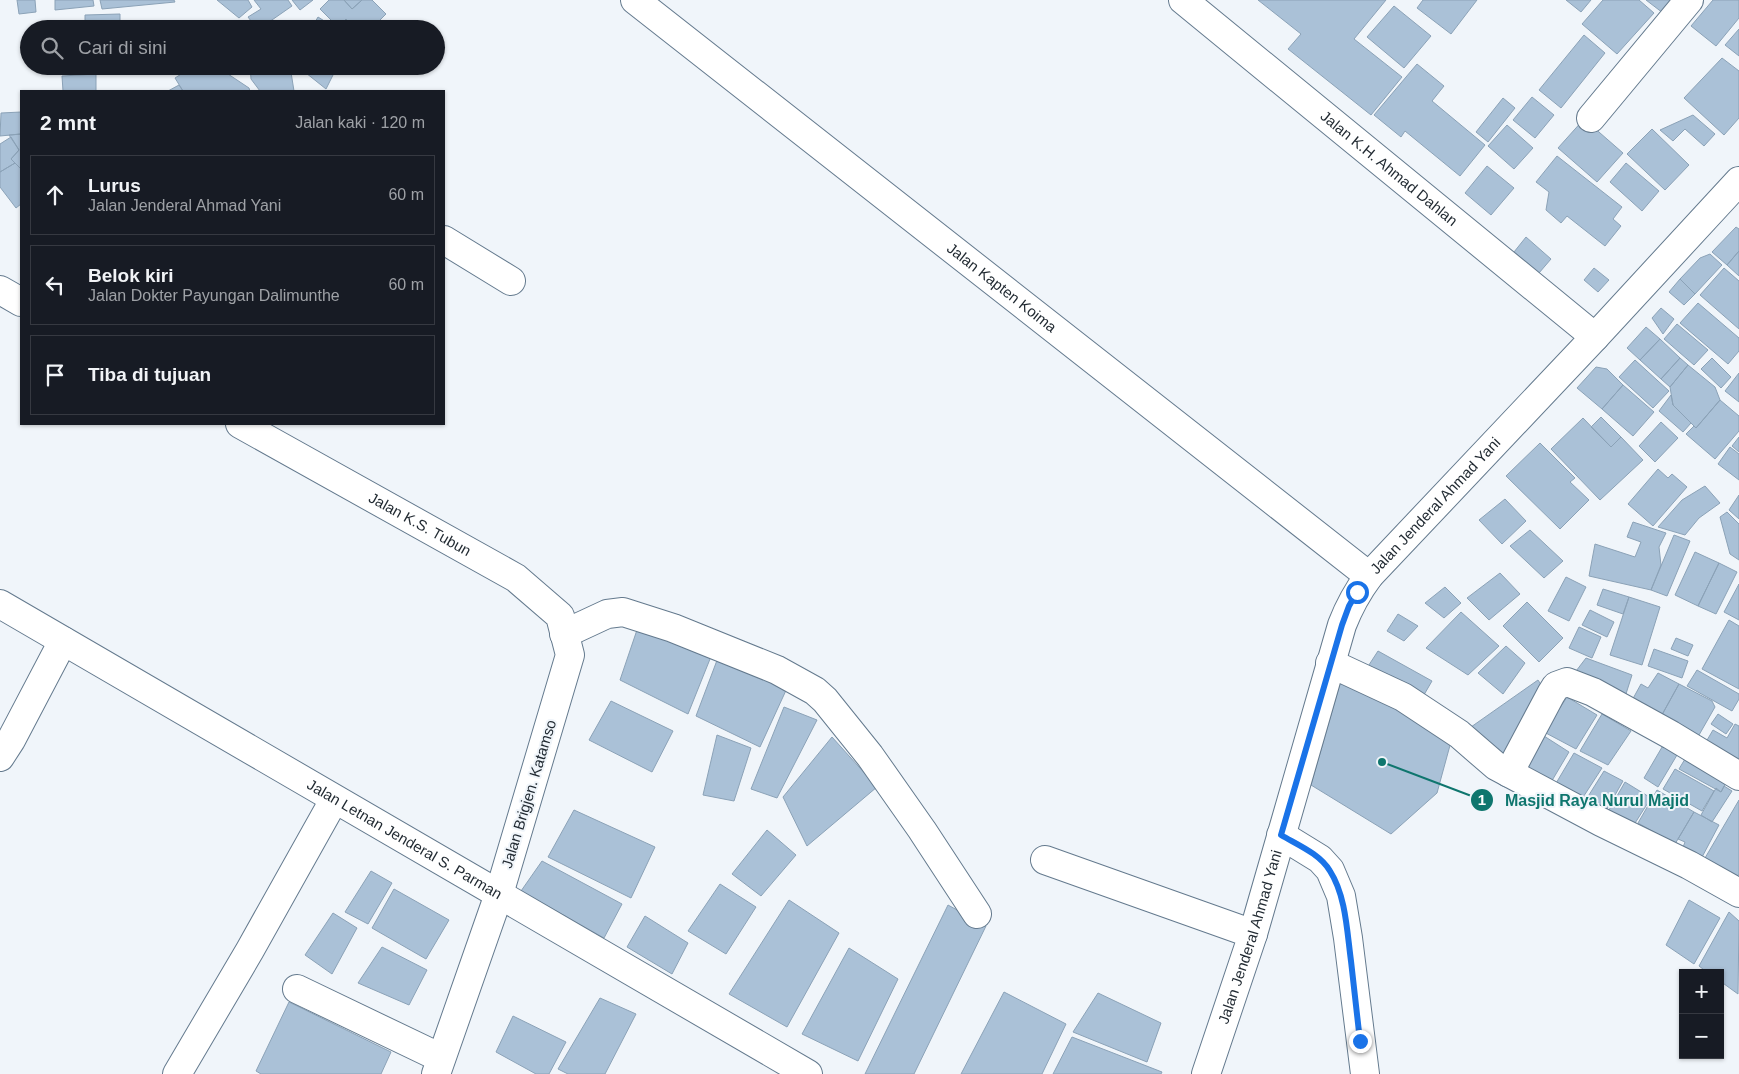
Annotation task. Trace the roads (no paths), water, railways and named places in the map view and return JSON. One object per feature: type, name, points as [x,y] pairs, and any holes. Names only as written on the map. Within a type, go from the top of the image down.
[{"type":"street","name":"Jalan Kapten Koima","points":[[635,0],[1369,576]]},
{"type":"street","name":"Jalan K.H. Ahmad Dahlan","points":[[1183,0],[1595,337]]},
{"type":"street","points":[[1591,118],[1689,0]]},
{"type":"street","name":"Jalan Jenderal Ahmad Yani","points":[[1206,1074],[1253,934],[1330,663],[1349,606],[1369,576],[1739,182]]},
{"type":"street","points":[[445,241],[510,281]]},
{"type":"street","points":[[0,290],[20,301]]},
{"type":"street","name":"Jalan K.S. Tubun","points":[[242,425],[516,578],[560,616],[567,644]]},
{"type":"street","name":"Jalan Letnan Jenderal S. Parman","points":[[0,604],[808,1074]]},
{"type":"street","points":[[567,644],[607,614],[623,612],[673,628],[777,670],[815,691],[825,700],[870,756],[922,830],[977,914]]},
{"type":"street","points":[[0,756],[63,641]]},
{"type":"street","name":"Jalan Brigjen. Katamso","points":[[439,1066],[499,894],[567,644]]},
{"type":"street","points":[[1330,663],[1403,697],[1458,734],[1496,766],[1739,893]]},
{"type":"street","points":[[1509,773],[1556,686],[1567,682],[1593,692],[1671,735],[1739,776]]},
{"type":"street","points":[[177,1074],[250,950],[334,800]]},
{"type":"street","points":[[1281,835],[1320,859],[1330,870],[1341,896],[1365,1074]]},
{"type":"street","points":[[1045,860],[1253,934]]},
{"type":"street","points":[[297,988],[439,1066]]},
{"type":"place","name":"Masjid Raya Nurul Majid","points":[[1382,762]]}]
